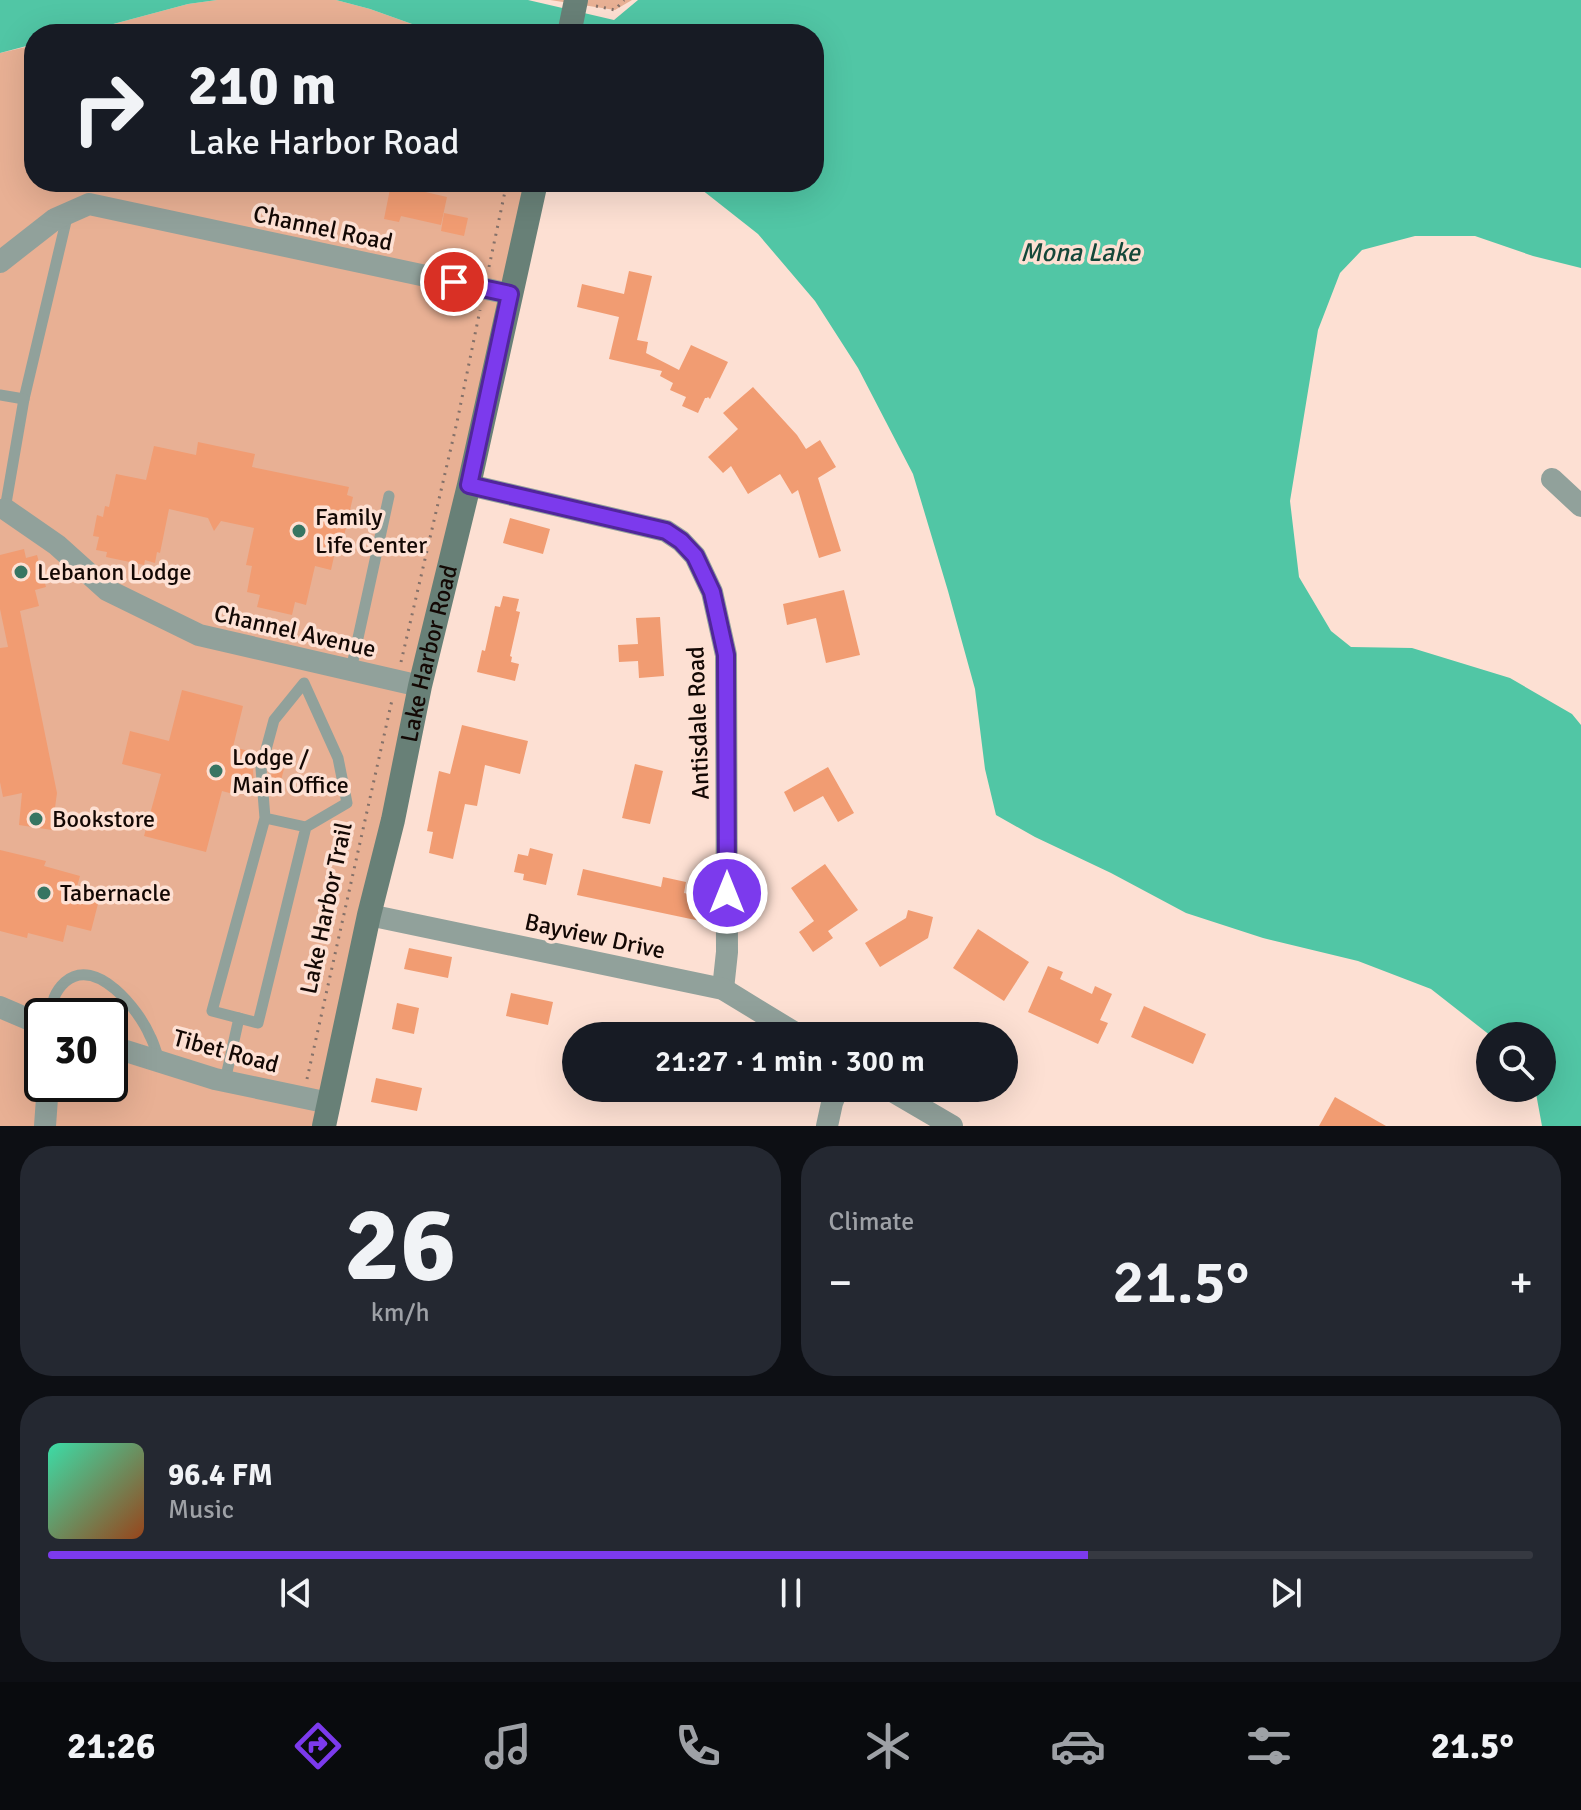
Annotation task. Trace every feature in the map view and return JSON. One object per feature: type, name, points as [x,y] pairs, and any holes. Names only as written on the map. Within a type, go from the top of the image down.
[{"type":"street","points":[[571,24],[576,0]]},
{"type":"street","name":"Lake Harbor Road","points":[[326,1115],[393,820],[408,683],[469,485],[534,192]]},
{"type":"street","name":"Channel Road","points":[[0,262],[55,219],[89,204],[510,294]]},
{"type":"street","points":[[1552,479],[1581,506]]},
{"type":"street","name":"Antisdale Road","points":[[469,485],[666,531],[695,556],[712,592],[726,655],[727,952],[723,989]]},
{"type":"street","name":"Channel Avenue","points":[[5,509],[57,545],[107,590],[199,635],[408,683]]},
{"type":"street","name":"Bayview Drive","points":[[369,915],[723,989],[777,1022]]},
{"type":"street","points":[[0,1007],[24,1017]]},
{"type":"street","name":"Tibet Road","points":[[128,1051],[225,1081],[303,1098],[326,1115]]},
{"type":"street","points":[[45,1126],[47,1102]]},
{"type":"street","points":[[827,1126],[832,1102]]},
{"type":"street","points":[[911,1102],[952,1126]]},
{"type":"lane","points":[[5,509],[24,399],[68,213]]},
{"type":"lane","points":[[0,395],[24,399]]},
{"type":"lane","points":[[351,670],[389,496]]},
{"type":"lane","points":[[306,827],[258,1023],[212,1011],[265,818],[261,768],[274,720],[304,683],[310,660]]},
{"type":"lane","points":[[265,818],[306,827],[347,803],[338,758],[304,683]]},
{"type":"lane","points":[[53,998],[71,977],[96,976],[124,998]]},
{"type":"lane","points":[[128,1002],[149,1034],[159,1060]]},
{"type":"lane","points":[[225,1081],[239,1018]]},
{"type":"path","name":"Lake Harbor Trail","points":[[303,1098],[359,839],[408,683],[457,422],[505,192]]},
{"type":"shaded area","points":[[217,0],[336,0],[412,24],[113,24],[188,4]]},
{"type":"shaded area","points":[[550,0],[632,0],[615,10]]},
{"type":"shaded area","points":[[24,47],[24,192],[534,192],[324,1126],[0,1126],[0,53]]},
{"type":"water","points":[[0,0],[217,0],[188,4],[113,24],[24,24],[24,47],[0,53]]},
{"type":"water","name":"Mona Lake","points":[[336,0],[528,0],[614,20],[638,0],[1581,0],[1581,268],[1475,236],[1415,236],[1362,250],[1340,273],[1318,330],[1290,501],[1299,577],[1331,631],[1351,647],[1412,648],[1510,678],[1572,714],[1581,725],[1581,1126],[1542,1126],[1538,1102],[1556,1102],[1556,1022],[1476,1024],[1431,989],[1358,961],[1263,938],[1186,913],[996,815],[985,769],[975,689],[913,474],[858,368],[815,301],[758,234],[705,192],[824,192],[824,24],[412,24]]},
{"type":"building","points":[[389,192],[425,192],[447,197],[441,225],[401,216],[399,222],[384,219]]},
{"type":"building","points":[[444,213],[468,218],[464,236],[441,231]]},
{"type":"building","points":[[629,271],[652,276],[637,340],[648,342],[646,353],[679,370],[691,345],[728,362],[710,399],[705,398],[698,413],[682,406],[686,397],[670,390],[673,383],[660,376],[662,371],[609,359],[619,317],[577,307],[582,284],[624,294]]},
{"type":"building","points":[[753,387],[806,449],[820,440],[836,467],[818,478],[841,551],[819,558],[798,490],[792,494],[780,474],[748,494],[731,466],[723,473],[708,457],[738,429],[723,413]]},
{"type":"building","name":"Family Life Center","points":[[198,442],[255,454],[252,467],[349,487],[347,495],[353,497],[342,545],[337,543],[331,570],[315,566],[306,605],[295,602],[292,615],[257,607],[260,595],[247,592],[252,566],[246,565],[254,528],[221,521],[214,531],[208,518],[169,509],[155,563],[145,560],[144,565],[106,557],[107,552],[96,550],[99,537],[93,536],[97,515],[103,517],[105,506],[109,507],[116,474],[146,480],[154,446],[196,455]]},
{"type":"building","points":[[510,518],[550,529],[543,554],[503,543]]},
{"type":"building","points":[[24,549],[26,558],[37,555],[46,587],[35,590],[39,606],[20,611],[57,793],[52,830],[19,825],[22,793],[3,797],[0,782],[0,648],[8,647],[0,609],[0,555]]},
{"type":"building","points":[[844,590],[860,655],[826,663],[816,618],[787,625],[783,604]]},
{"type":"building","points":[[503,596],[519,599],[516,611],[520,612],[510,656],[511,662],[519,664],[515,681],[477,672],[495,606],[500,607]]},
{"type":"building","points":[[660,617],[664,676],[639,678],[638,661],[619,662],[618,645],[638,644],[636,618]]},
{"type":"building","name":"Lodge / Main Office","points":[[182,690],[243,706],[233,747],[249,751],[247,759],[254,761],[254,789],[240,785],[237,795],[222,791],[206,852],[144,836],[161,774],[122,764],[130,731],[169,741]]},
{"type":"building","points":[[462,725],[528,741],[520,774],[485,765],[477,806],[465,804],[453,859],[429,853],[433,832],[427,831],[439,771],[450,774]]},
{"type":"building","points":[[635,764],[663,771],[650,824],[622,818]]},
{"type":"building","points":[[271,765],[284,769],[277,795],[272,793]]},
{"type":"building","points":[[828,767],[854,813],[838,822],[823,796],[794,812],[784,792]]},
{"type":"building","points":[[530,848],[553,854],[546,885],[523,880],[524,874],[514,872],[518,854],[528,856]]},
{"type":"building","name":"Tabernacle","points":[[0,850],[46,861],[44,866],[80,876],[76,890],[100,896],[91,931],[67,925],[63,942],[28,933],[27,938],[0,931]]},
{"type":"building","points":[[825,864],[858,910],[828,931],[833,938],[813,952],[799,932],[814,921],[791,888]]},
{"type":"building","points":[[583,869],[661,887],[663,877],[686,882],[684,893],[711,899],[705,922],[577,895]]},
{"type":"building","points":[[908,910],[933,917],[928,938],[880,967],[865,943],[906,918]]},
{"type":"building","points":[[978,929],[1029,962],[1004,1001],[953,968]]},
{"type":"building","points":[[409,948],[452,957],[448,978],[404,969]]},
{"type":"building","points":[[1048,966],[1063,972],[1060,979],[1092,994],[1095,986],[1112,994],[1100,1020],[1108,1023],[1098,1044],[1028,1012]]},
{"type":"building","points":[[511,993],[553,1002],[548,1025],[506,1016]]},
{"type":"building","points":[[397,1003],[419,1008],[414,1034],[392,1029]]},
{"type":"building","points":[[1144,1006],[1206,1034],[1193,1064],[1131,1037]]},
{"type":"building","points":[[376,1078],[422,1088],[417,1111],[371,1102]]},
{"type":"building","points":[[1335,1097],[1386,1126],[1319,1126]]},
{"type":"place","name":"Family Life Center","points":[[299,531]]},
{"type":"place","name":"Lebanon Lodge","points":[[21,572]]},
{"type":"place","name":"Lodge / Main Office","points":[[216,771]]},
{"type":"place","name":"Bookstore","points":[[36,819]]},
{"type":"place","name":"Tabernacle","points":[[44,893]]},
{"type":"route","points":[[454,282],[510,294],[469,485],[666,531],[695,556],[712,592],[726,655],[727,893]]}]
